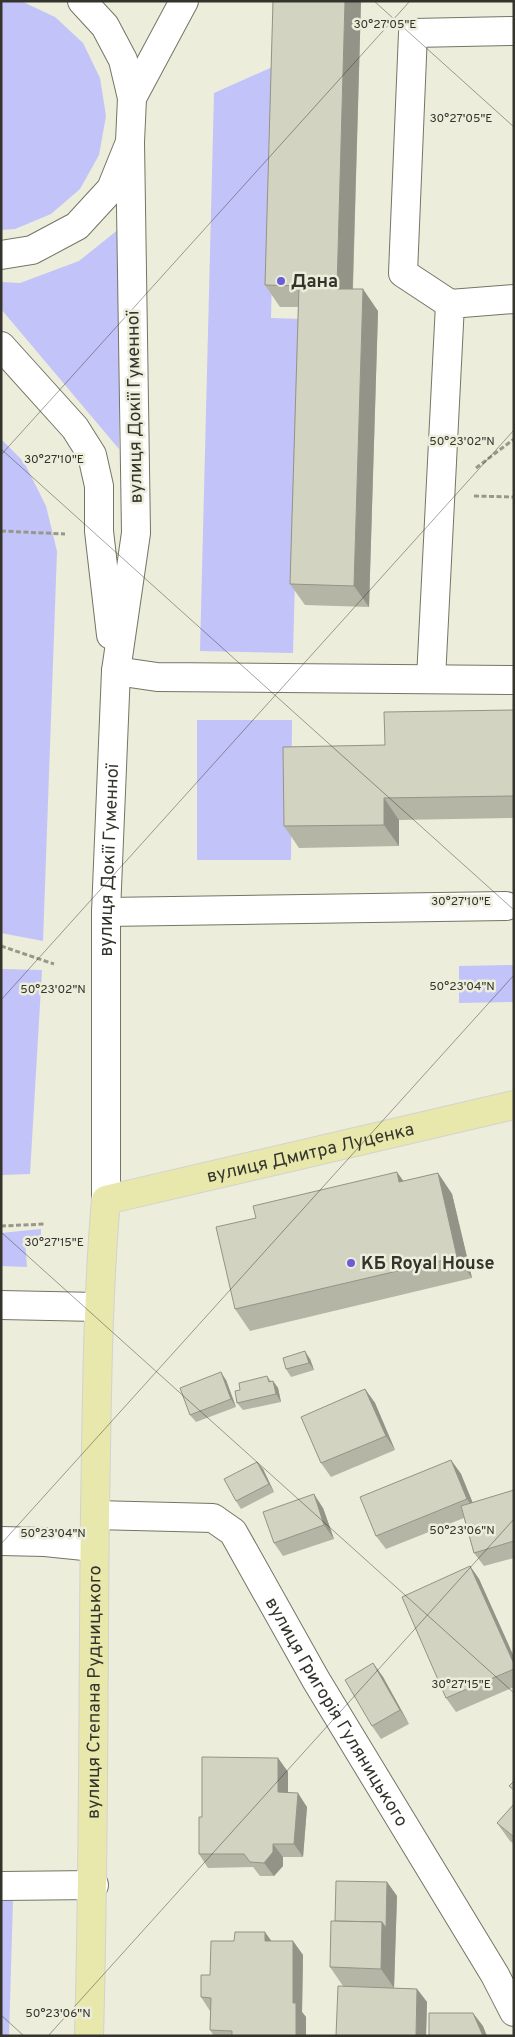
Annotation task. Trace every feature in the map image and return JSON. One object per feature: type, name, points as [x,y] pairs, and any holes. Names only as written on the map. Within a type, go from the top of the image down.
[{"type":"main road","name":"вулиця Дмитра Луценка","points":[[106,1200],[514,1105]]},
{"type":"main road","name":"вулиця Степана Рудницького","points":[[89,2036],[94,1885],[94,1547],[98,1307],[106,1200]]},
{"type":"street","points":[[82,1],[105,26],[123,60],[132,98]]},
{"type":"street","points":[[132,98],[184,1]]},
{"type":"street","points":[[514,31],[413,33],[403,273],[450,304],[514,299]]},
{"type":"street","name":"вулиця Докії Гуменної","points":[[106,1200],[106,912],[116,671],[136,533],[130,142],[132,98]]},
{"type":"street","points":[[1,255],[32,250],[77,226],[110,189],[130,142]]},
{"type":"street","points":[[431,679],[450,304]]},
{"type":"street","name":"вулиця Докії Гуменної","points":[[1,346],[74,428],[92,455],[100,486],[99,532],[116,671]]},
{"type":"street","points":[[116,671],[157,677],[514,680]]},
{"type":"street","points":[[106,912],[506,906]]},
{"type":"street","points":[[1,1305],[98,1307]]},
{"type":"street","name":"вулиця Григорія Гуляницького","points":[[95,1515],[212,1518],[233,1532],[316,1680],[504,1971],[514,2012]]},
{"type":"street","points":[[1,1541],[45,1542],[94,1547]]},
{"type":"street","points":[[1,1886],[94,1885]]},
{"type":"path","points":[[1,530],[57,535],[69,533]]},
{"type":"path","points":[[1,946],[54,964]]},
{"type":"path","points":[[1,1226],[46,1224]]},
{"type":"shaded area","points":[[1,1],[21,1],[55,17],[83,43],[100,78],[106,116],[99,155],[80,189],[51,214],[15,229],[1,230]]},
{"type":"shaded area","points":[[277,65],[271,318],[302,319],[293,653],[200,651],[214,93]]},
{"type":"shaded area","points":[[119,229],[119,449],[1,309],[1,282],[20,283],[79,261]]},
{"type":"shaded area","points":[[1,439],[24,462],[46,506],[57,551],[43,941],[1,933]]},
{"type":"shaded area","points":[[197,720],[292,720],[291,860],[197,860]]},
{"type":"shaded area","points":[[514,965],[514,1002],[459,1003],[459,966]]},
{"type":"shaded area","points":[[1,969],[42,970],[30,1174],[1,1175]]},
{"type":"shaded area","points":[[41,1229],[41,1239],[25,1241],[27,1267],[1,1266],[1,1233]]},
{"type":"shaded area","points":[[13,1900],[9,2036],[1,2036],[1,1901]]},
{"type":"building","points":[[273,1],[345,1],[337,289],[363,289],[354,586],[290,584],[299,286],[265,285]]},
{"type":"building","points":[[514,710],[514,796],[384,798],[384,825],[284,826],[283,747],[385,745],[384,712]]},
{"type":"building","name":"КБ Royal House","points":[[397,1172],[399,1182],[438,1173],[457,1257],[235,1309],[216,1227],[256,1218],[253,1206]]},
{"type":"building","points":[[305,1351],[309,1363],[286,1369],[283,1358]]},
{"type":"building","points":[[221,1372],[231,1399],[190,1415],[180,1388]]},
{"type":"building","points":[[267,1376],[269,1382],[273,1381],[276,1394],[237,1403],[235,1391],[240,1390],[239,1383]]},
{"type":"building","points":[[365,1389],[386,1436],[321,1463],[301,1417]]},
{"type":"building","points":[[451,1460],[467,1499],[376,1536],[360,1497]]},
{"type":"building","points":[[257,1462],[269,1484],[236,1501],[224,1479]]},
{"type":"building","points":[[514,1490],[514,1541],[474,1553],[461,1506]]},
{"type":"building","points":[[314,1494],[324,1525],[274,1543],[263,1512]]},
{"type":"building","points":[[470,1566],[514,1664],[514,1669],[446,1698],[402,1597]]},
{"type":"building","points":[[373,1663],[400,1710],[372,1726],[345,1680]]},
{"type":"building","points":[[202,1757],[278,1758],[278,1792],[298,1793],[294,1844],[273,1844],[273,1852],[264,1863],[250,1862],[244,1854],[199,1854],[199,1817],[202,1817]]},
{"type":"building","points":[[514,1781],[514,1790],[509,1786]]},
{"type":"building","points":[[514,1804],[514,1837],[497,1823]]},
{"type":"building","points":[[336,1881],[387,1882],[386,1928],[382,1922],[335,1921]]},
{"type":"building","points":[[331,1921],[382,1922],[381,1969],[330,1967]]},
{"type":"building","points":[[235,1932],[265,1932],[265,1941],[293,1941],[293,2003],[296,2003],[296,2036],[232,2036],[232,2031],[210,2030],[211,1998],[201,1997],[201,1975],[210,1975],[211,1941],[234,1941]]},
{"type":"building","points":[[338,1986],[417,1989],[416,2036],[336,2036]]},
{"type":"building","points":[[429,2013],[473,2013],[483,2036],[429,2036]]},
{"type":"place","name":"Дана","points":[[281,281]]},
{"type":"place","name":"КБ Royal House","points":[[351,1263]]}]
